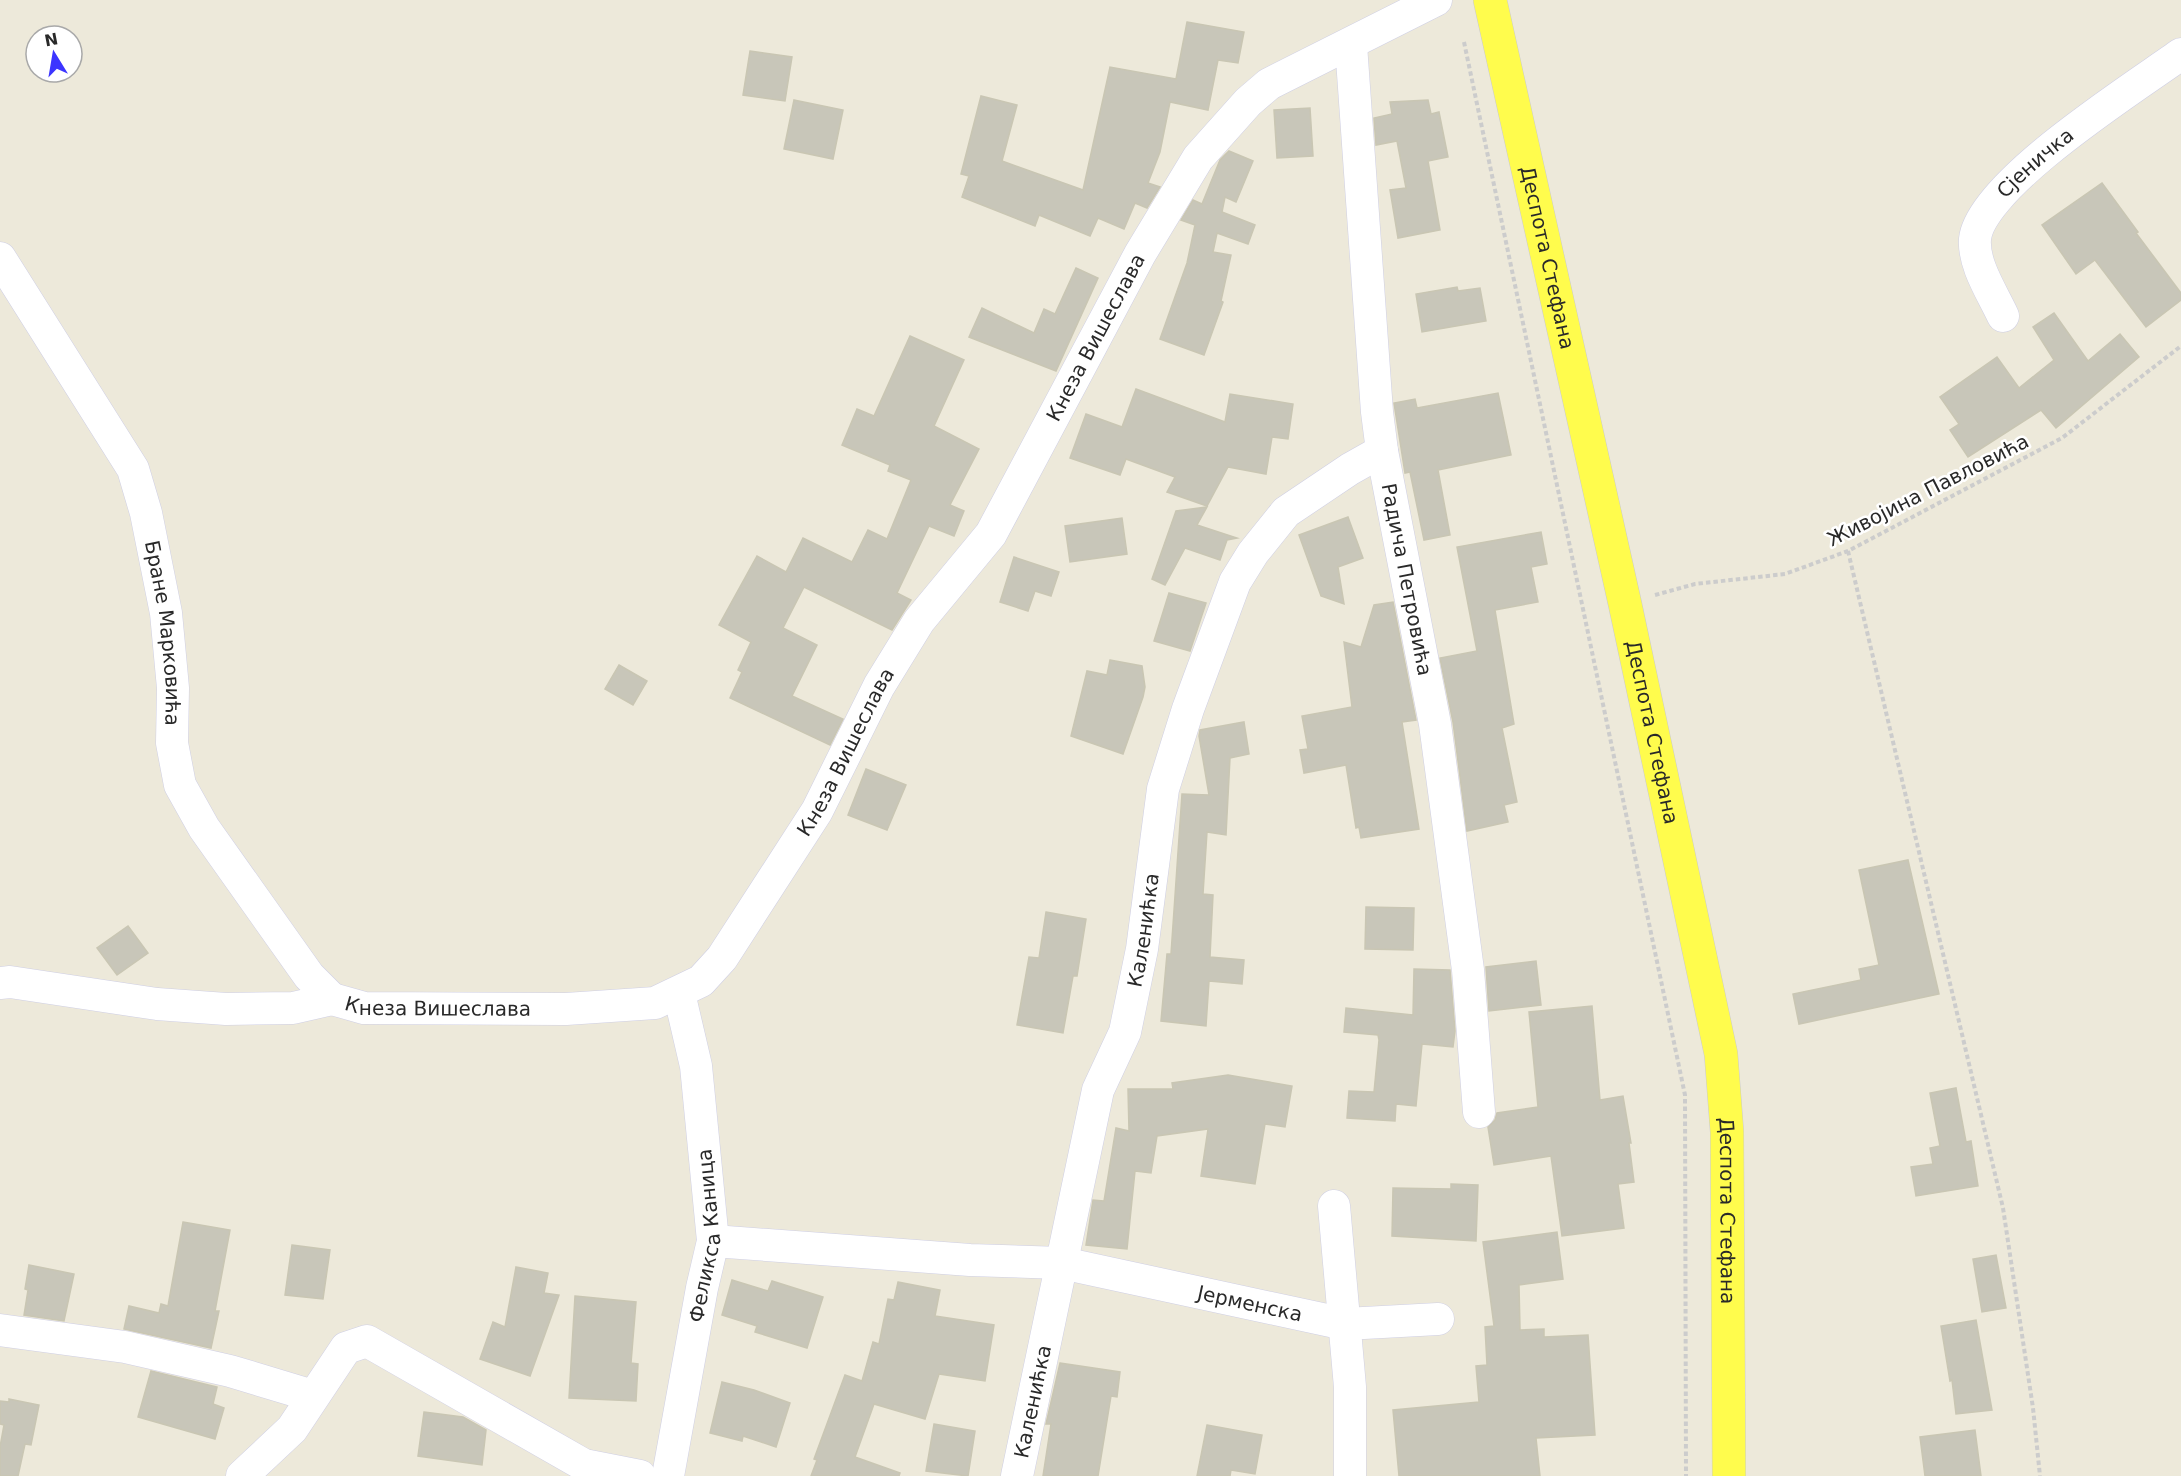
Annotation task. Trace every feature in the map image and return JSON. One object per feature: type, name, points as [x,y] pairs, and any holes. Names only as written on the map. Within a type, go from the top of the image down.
[{"type":"main road","name":"Деспота Стефана","points":[[1490,0],[1625,604],[1724,1070],[1727,1132],[1729,1476]]},
{"type":"street","name":"Кнеза Вишеслава","points":[[0,983],[10,982],[158,1004],[226,1009],[293,1008],[332,999],[364,1008],[576,1008],[656,1003],[701,981],[722,958],[817,811],[879,686],[919,621],[991,534],[1140,254],[1198,158],[1248,102],[1269,84],[1351,45],[1436,0]]},
{"type":"street","name":"Радича Петровића","points":[[1351,45],[1382,451],[1435,724],[1468,969],[1479,1112]]},
{"type":"street","name":"Сјеничка","points":[[2003,316],[1978,260],[1975,240],[1979,222],[1999,196],[2049,149],[2181,54]]},
{"type":"street","name":"Бране Марковића","points":[[0,258],[133,469],[146,513],[166,613],[173,688],[172,743],[180,785],[204,828],[309,976],[332,999]]},
{"type":"street","name":"Каленићка","points":[[1017,1476],[1098,1090],[1125,1032],[1142,949],[1163,789],[1216,630],[1235,582],[1253,553],[1286,512],[1323,486],[1382,451]]},
{"type":"street","name":"Феликса Каница","points":[[668,1476],[702,1288],[713,1241],[696,1066],[679,993]]},
{"type":"street","points":[[1334,1206],[1350,1387],[1350,1476]]},
{"type":"street","name":"Јерменска","points":[[713,1241],[958,1259],[1062,1263],[1345,1324],[1438,1319]]},
{"type":"street","points":[[0,1330],[125,1347],[230,1371],[313,1396]]},
{"type":"street","points":[[242,1476],[292,1429],[346,1348],[367,1341],[584,1464],[640,1476]]},
{"type":"path","points":[[1463,35],[1684,1095],[1686,1476]]},
{"type":"path","name":"Живојина Павловића","points":[[1625,604],[1695,584],[1785,574],[1848,551],[2062,438],[2181,346]]},
{"type":"path","points":[[1848,551],[2003,1208],[2033,1408],[2040,1476]]},
{"type":"building","points":[[1187,22],[1244,32],[1238,63],[1218,60],[1208,110],[1170,102],[1160,152],[1148,183],[1160,187],[1147,208],[1135,203],[1124,229],[1098,218],[1090,236],[1039,215],[1035,226],[962,197],[969,176],[961,174],[981,96],[1017,105],[1002,161],[1083,190],[1110,67],[1176,79]]},
{"type":"building","points":[[750,51],[792,57],[785,101],[743,95]]},
{"type":"building","points":[[794,100],[843,110],[833,159],[784,149]]},
{"type":"building","points":[[1428,100],[1431,114],[1439,112],[1448,157],[1428,161],[1440,230],[1398,238],[1390,190],[1406,188],[1397,141],[1376,145],[1374,118],[1392,114],[1390,102]]},
{"type":"building","points":[[1310,108],[1313,156],[1277,158],[1274,110]]},
{"type":"building","points":[[1229,151],[1253,161],[1236,202],[1225,197],[1222,212],[1255,225],[1248,244],[1217,233],[1213,252],[1231,255],[1221,301],[1223,302],[1204,355],[1160,339],[1187,263],[1195,225],[1181,220],[1193,200],[1202,204],[1220,160]]},
{"type":"building","points":[[2102,183],[2181,293],[2181,300],[2146,327],[2095,260],[2076,274],[2042,225]]},
{"type":"building","points":[[1076,268],[1098,278],[1056,371],[969,337],[982,308],[1034,333],[1044,309],[1055,314]]},
{"type":"building","points":[[1457,287],[1458,291],[1480,288],[1486,321],[1422,332],[1416,294]]},
{"type":"building","points":[[2054,313],[2088,361],[2120,334],[2139,357],[2056,428],[2041,410],[1968,457],[1950,430],[1959,424],[1940,397],[1997,357],[2019,388],[2054,360],[2033,327]]},
{"type":"building","points":[[910,336],[964,360],[934,426],[979,449],[950,505],[964,511],[954,536],[929,526],[897,593],[911,600],[892,630],[804,587],[783,628],[817,645],[792,696],[843,719],[830,745],[730,698],[742,672],[738,670],[751,642],[719,625],[757,556],[786,572],[803,538],[852,562],[868,530],[887,539],[911,480],[888,471],[890,465],[842,445],[857,409],[874,416]]},
{"type":"building","points":[[1136,389],[1225,422],[1230,394],[1293,404],[1288,439],[1272,437],[1266,474],[1228,467],[1207,506],[1167,492],[1175,477],[1126,459],[1120,475],[1070,458],[1086,414],[1122,427]]},
{"type":"building","points":[[1498,393],[1511,455],[1438,470],[1450,535],[1424,540],[1410,472],[1405,473],[1394,403],[1415,399],[1417,408]]},
{"type":"building","points":[[1207,507],[1197,525],[1237,538],[1227,540],[1220,560],[1185,548],[1165,585],[1152,579],[1176,511]]},
{"type":"building","points":[[1348,517],[1363,558],[1338,567],[1344,604],[1321,596],[1299,535]]},
{"type":"building","points":[[1122,518],[1127,554],[1070,562],[1065,526]]},
{"type":"building","points":[[1541,532],[1547,564],[1531,567],[1538,602],[1495,610],[1514,724],[1502,728],[1517,802],[1504,805],[1508,822],[1467,831],[1453,722],[1440,658],[1477,651],[1457,547]]},
{"type":"building","points":[[1014,557],[1059,572],[1051,596],[1035,591],[1028,611],[1000,602]]},
{"type":"building","points":[[1169,593],[1206,603],[1190,651],[1154,641]]},
{"type":"building","points":[[1393,602],[1416,720],[1402,722],[1419,829],[1361,838],[1359,827],[1356,828],[1346,765],[1304,773],[1300,750],[1308,749],[1302,716],[1352,707],[1344,642],[1361,647],[1374,605]]},
{"type":"building","points":[[1110,660],[1142,666],[1145,687],[1123,754],[1071,736],[1087,671],[1107,675]]},
{"type":"building","points":[[619,665],[647,681],[633,705],[605,689]]},
{"type":"building","points":[[1244,722],[1249,754],[1230,758],[1226,835],[1207,832],[1203,894],[1213,895],[1210,957],[1244,960],[1242,984],[1209,981],[1206,1026],[1161,1021],[1167,954],[1171,954],[1182,794],[1209,795],[1199,736],[1200,730]]},
{"type":"building","points":[[866,769],[906,785],[887,830],[848,815]]},
{"type":"building","points":[[1908,860],[1939,994],[1799,1024],[1793,994],[1861,980],[1859,969],[1879,965],[1859,870]]},
{"type":"building","points":[[1366,907],[1414,908],[1413,950],[1365,949]]},
{"type":"building","points":[[1046,912],[1086,919],[1077,976],[1073,976],[1063,1033],[1017,1025],[1029,957],[1039,958]]},
{"type":"building","points":[[128,926],[148,953],[117,975],[97,948]]},
{"type":"building","points":[[1536,961],[1541,1005],[1489,1011],[1486,967]]},
{"type":"building","points":[[1414,969],[1450,970],[1455,1031],[1453,1047],[1422,1044],[1416,1106],[1396,1104],[1395,1121],[1347,1118],[1349,1091],[1374,1092],[1379,1040],[1378,1035],[1344,1032],[1346,1008],[1413,1015]]},
{"type":"building","points":[[1592,1006],[1600,1100],[1623,1096],[1631,1143],[1629,1143],[1634,1182],[1618,1184],[1624,1228],[1562,1236],[1551,1156],[1494,1165],[1488,1127],[1495,1120],[1497,1113],[1538,1107],[1529,1012]]},
{"type":"building","points":[[1228,1075],[1292,1086],[1285,1127],[1265,1124],[1255,1184],[1201,1176],[1208,1129],[1157,1136],[1151,1173],[1135,1171],[1127,1249],[1086,1245],[1093,1200],[1104,1201],[1116,1128],[1129,1131],[1128,1089],[1173,1089],[1172,1083]]},
{"type":"building","points":[[1956,1088],[1966,1142],[1971,1141],[1978,1186],[1916,1196],[1911,1167],[1933,1164],[1930,1148],[1940,1146],[1930,1093]]},
{"type":"building","points":[[1451,1184],[1478,1185],[1476,1241],[1392,1236],[1393,1188],[1451,1189]]},
{"type":"building","points":[[183,1222],[230,1230],[215,1311],[219,1311],[211,1348],[124,1329],[129,1306],[159,1313],[161,1304],[168,1306]]},
{"type":"building","points":[[1557,1232],[1563,1279],[1519,1285],[1520,1330],[1544,1329],[1544,1337],[1588,1335],[1595,1435],[1536,1438],[1540,1476],[1399,1476],[1393,1410],[1479,1402],[1476,1366],[1487,1365],[1485,1327],[1494,1326],[1483,1242]]},
{"type":"building","points":[[292,1245],[330,1250],[323,1299],[285,1295]]},
{"type":"building","points":[[1996,1255],[2006,1308],[1982,1312],[1973,1259]]},
{"type":"building","points":[[29,1265],[74,1274],[64,1321],[24,1315]]},
{"type":"building","points":[[516,1267],[548,1273],[544,1293],[559,1295],[530,1376],[480,1359],[493,1322],[505,1327]]},
{"type":"building","points":[[732,1280],[768,1291],[772,1281],[823,1297],[807,1348],[755,1332],[757,1326],[722,1315]]},
{"type":"building","points":[[898,1282],[940,1290],[935,1316],[994,1325],[985,1381],[939,1374],[925,1419],[874,1404],[855,1457],[900,1473],[899,1476],[811,1476],[817,1460],[814,1459],[845,1375],[862,1381],[873,1342],[879,1344],[888,1299],[894,1300]]},
{"type":"building","points":[[575,1296],[636,1302],[631,1363],[638,1364],[636,1401],[569,1398]]},
{"type":"building","points":[[1976,1320],[1992,1410],[1956,1414],[1941,1326]]},
{"type":"building","points":[[1060,1363],[1120,1372],[1117,1397],[1111,1396],[1098,1476],[1043,1476],[1051,1424],[1046,1424]]},
{"type":"building","points":[[151,1371],[217,1387],[213,1404],[224,1408],[215,1439],[138,1417]]},
{"type":"building","points":[[722,1382],[790,1403],[776,1447],[743,1436],[742,1441],[710,1433]]},
{"type":"building","points":[[9,1399],[39,1405],[31,1445],[25,1444],[18,1476],[0,1476],[0,1447],[4,1425],[0,1424],[0,1401],[9,1402]]},
{"type":"building","points":[[424,1412],[463,1417],[486,1430],[482,1465],[418,1456]]},
{"type":"building","points":[[934,1424],[975,1431],[968,1476],[926,1471]]},
{"type":"building","points":[[1207,1425],[1262,1435],[1255,1474],[1231,1470],[1230,1476],[1197,1476]]},
{"type":"building","points":[[1975,1430],[1981,1476],[1925,1476],[1920,1437]]}]
